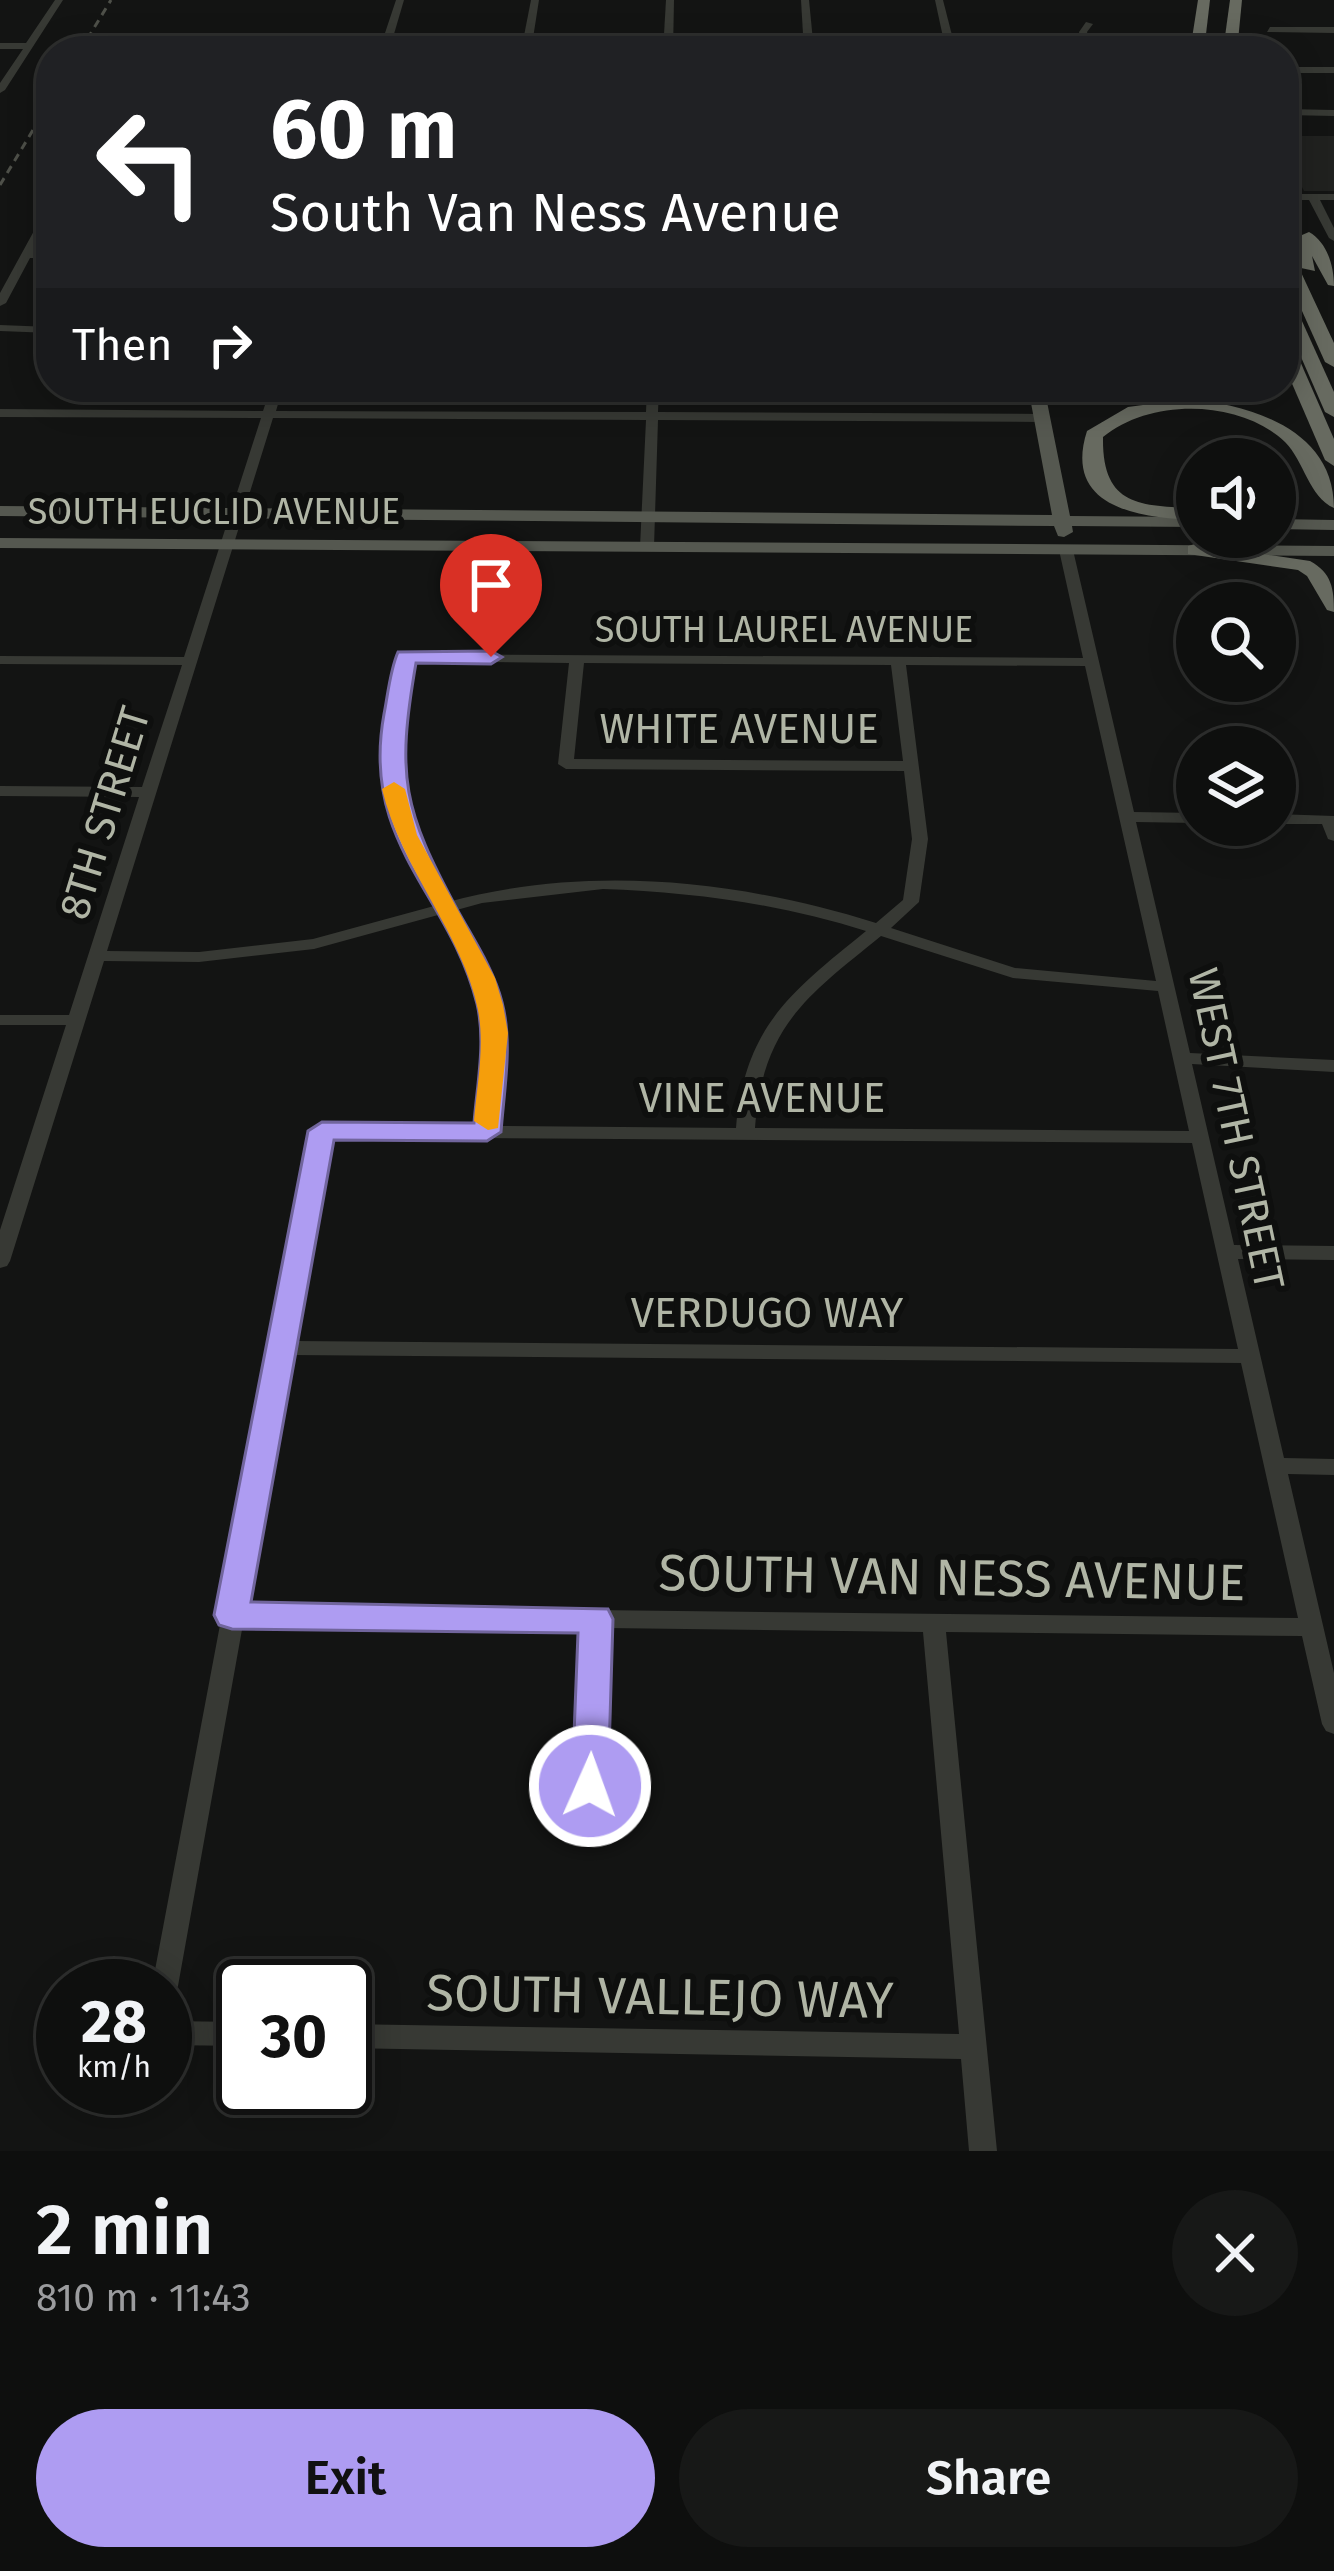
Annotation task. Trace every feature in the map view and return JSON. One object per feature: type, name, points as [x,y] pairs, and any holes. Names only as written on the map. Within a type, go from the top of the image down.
[{"type":"highway","points":[[1199,36],[1204,0]]},
{"type":"highway","points":[[1217,36],[1221,0]]},
{"type":"highway","points":[[1232,36],[1236,0]]},
{"type":"highway","points":[[1299,224],[1334,281]]},
{"type":"highway","points":[[1299,244],[1334,320]]},
{"type":"highway","points":[[1299,286],[1334,362]]},
{"type":"highway","points":[[1299,332],[1334,412]]},
{"type":"highway","points":[[1299,380],[1334,460]]},
{"type":"highway","points":[[1176,516],[1115,504],[1105,492],[1092,447],[1099,429],[1121,415],[1163,407],[1249,415],[1291,438]]},
{"type":"highway","points":[[1296,444],[1334,502]]},
{"type":"highway","points":[[1253,558],[1303,565],[1315,572],[1334,606]]},
{"type":"main road","points":[[1039,402],[1066,550]]},
{"type":"main road","name":"SOUTH EUCLID AVENUE","points":[[0,511],[1176,518]]},
{"type":"main road","points":[[1296,524],[1327,525]]},
{"type":"main road","name":"SOUTH EUCLID AVENUE","points":[[0,543],[1176,550]]},
{"type":"main road","name":"SOUTH EUCLID AVENUE","points":[[1296,551],[1333,551]]},
{"type":"street","points":[[0,90],[58,0]]},
{"type":"street","points":[[389,36],[400,0]]},
{"type":"street","points":[[529,36],[535,0]]},
{"type":"street","points":[[669,36],[670,0]]},
{"type":"street","points":[[805,0],[808,36]]},
{"type":"street","points":[[939,0],[947,36]]},
{"type":"street","points":[[1084,36],[1089,24]]},
{"type":"street","points":[[1270,30],[1334,30]]},
{"type":"street","points":[[0,46],[28,46]]},
{"type":"street","points":[[1299,70],[1334,70]]},
{"type":"street","points":[[1299,112],[1334,112]]},
{"type":"street","points":[[1299,197],[1334,197]]},
{"type":"street","points":[[1307,197],[1334,238]]},
{"type":"street","points":[[0,303],[36,237]]},
{"type":"street","points":[[26,255],[36,255]]},
{"type":"street","points":[[0,328],[36,329]]},
{"type":"street","name":"8TH STREET","points":[[0,1261],[272,402]]},
{"type":"street","points":[[647,547],[652,402]]},
{"type":"street","points":[[0,413],[1043,418]]},
{"type":"street","name":"WEST 7TH STREET","points":[[1066,550],[1334,1724]]},
{"type":"street","name":"SOUTH LAUREL AVENUE","points":[[442,908],[405,835],[392,783],[391,740],[406,657],[1090,662]]},
{"type":"street","name":"WHITE AVENUE","points":[[577,658],[566,764],[912,766]]},
{"type":"street","points":[[0,660],[190,661]]},
{"type":"street","points":[[745,1133],[752,1075],[771,1035],[800,996],[911,902],[918,872],[912,766],[898,660]]},
{"type":"street","points":[[0,791],[148,792]]},
{"type":"street","points":[[1126,817],[1176,818]]},
{"type":"street","points":[[1296,822],[1331,828]]},
{"type":"street","points":[[98,956],[272,950],[376,929],[442,908],[564,886],[679,887],[817,910],[1013,973],[1168,987]]},
{"type":"street","points":[[442,908],[482,978],[490,1005],[495,1033],[487,1132]]},
{"type":"street","points":[[0,1020],[77,1020]]},
{"type":"street","points":[[1184,1058],[1334,1066]]},
{"type":"street","name":"VINE AVENUE","points":[[284,1348],[322,1131],[1202,1137]]},
{"type":"street","points":[[1225,1252],[1334,1253]]},
{"type":"street","points":[[170,1959],[284,1348]]},
{"type":"street","name":"VERDUGO WAY","points":[[284,1348],[1249,1356]]},
{"type":"street","points":[[1276,1466],[1334,1468]]},
{"type":"street","name":"SOUTH VAN NESS AVENUE","points":[[232,1615],[1312,1627]]},
{"type":"street","points":[[590,1786],[596,1619]]},
{"type":"street","points":[[934,1623],[983,2151]]},
{"type":"street","name":"SOUTH VALLEJO WAY","points":[[372,2036],[974,2047]]},
{"type":"shaded area","points":[[1299,136],[1334,136],[1334,191],[1304,191],[1299,181]]},
{"type":"railway","points":[[89,36],[111,0]]},
{"type":"railway","points":[[0,185],[36,125]]},
{"type":"slow traffic","points":[[394,789],[405,835],[482,978],[490,1005],[495,1033],[488,1121]]},
{"type":"route","points":[[491,657],[406,657],[391,740],[392,783],[405,835],[482,978],[490,1005],[495,1033],[487,1132],[322,1131],[232,1615],[596,1619],[590,1786]]}]
